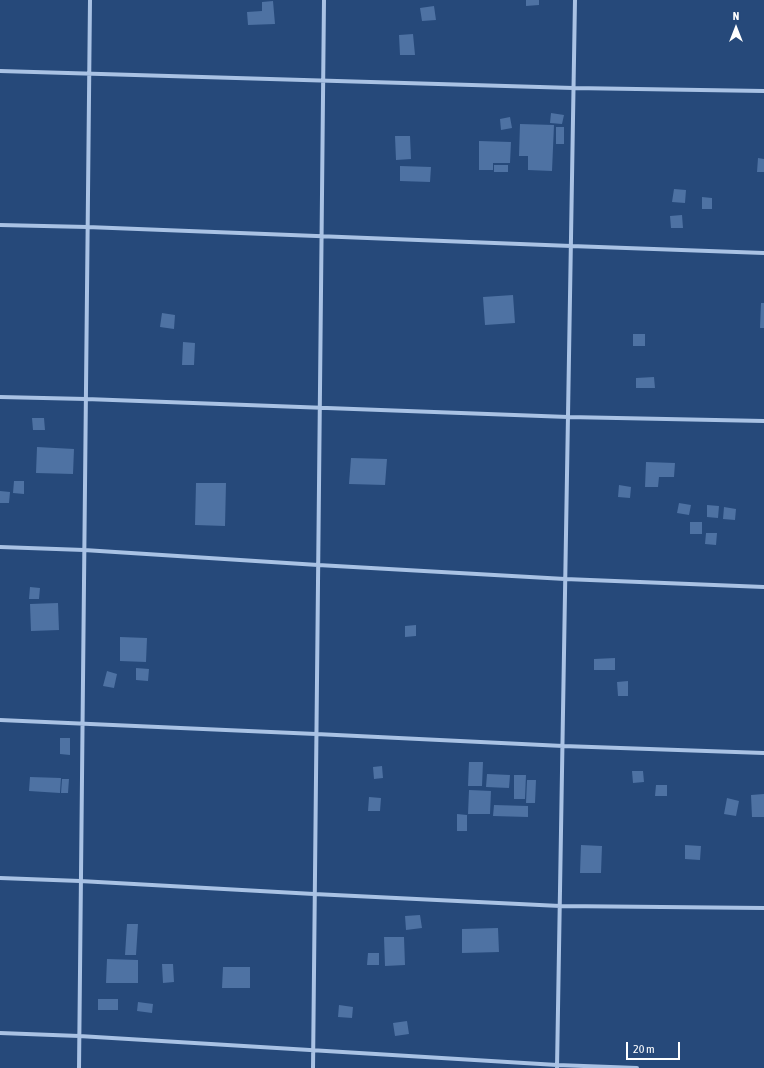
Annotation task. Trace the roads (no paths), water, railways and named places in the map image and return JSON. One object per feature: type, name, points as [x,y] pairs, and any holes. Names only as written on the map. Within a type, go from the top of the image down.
[{"type":"street","points":[[79,1068],[90,0]]},
{"type":"street","points":[[313,1068],[324,0]]},
{"type":"street","points":[[557,1067],[575,0]]},
{"type":"street","points":[[0,71],[573,88],[764,91]]},
{"type":"street","points":[[0,225],[764,253]]},
{"type":"street","points":[[0,397],[568,417],[764,421]]},
{"type":"street","points":[[0,547],[84,550],[565,579],[764,587]]},
{"type":"street","points":[[0,720],[563,746],[764,753]]},
{"type":"street","points":[[0,878],[560,906],[764,908]]},
{"type":"street","points":[[0,1033],[79,1036],[313,1050],[557,1067],[637,1068]]}]
